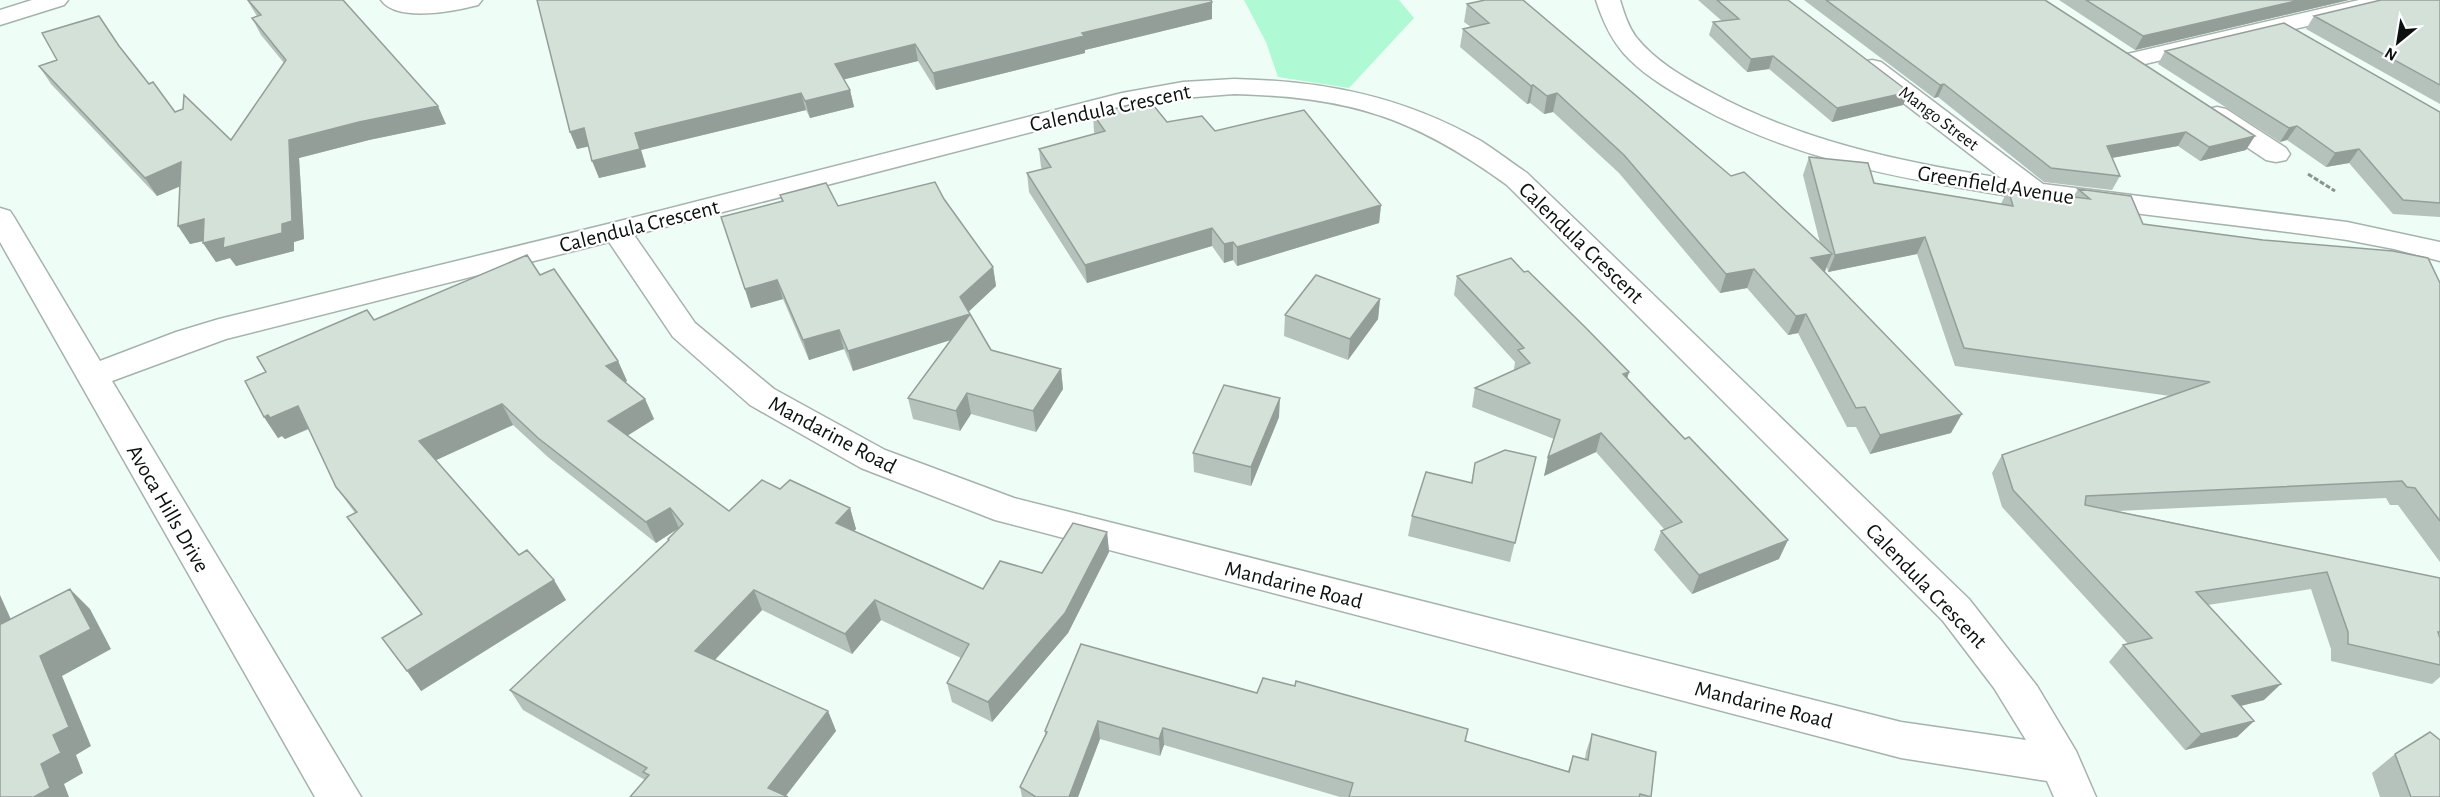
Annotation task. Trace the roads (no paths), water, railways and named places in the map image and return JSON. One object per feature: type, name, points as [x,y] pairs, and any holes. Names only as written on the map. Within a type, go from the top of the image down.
[{"type":"street","points":[[0,18],[56,0]]},
{"type":"street","points":[[393,0],[413,7],[426,7],[470,0]]},
{"type":"street","name":"Greenfield Avenue","points":[[1608,0],[1623,38],[1643,60],[1706,101],[1790,139],[1884,166],[2036,191],[2332,229],[2431,249]]},
{"type":"street","points":[[2161,79],[2123,54],[2278,25],[2389,0]]},
{"type":"street","points":[[2278,25],[2309,43]]},
{"type":"street","name":"Mango Street","points":[[1850,50],[2036,191]]},
{"type":"street","name":"Calendula Crescent","points":[[92,376],[187,339],[219,330],[616,231],[1131,98],[1166,91],[1239,86],[1311,90],[1366,102],[1423,120],[1489,156],[1517,179],[1941,595],[1991,651],[2017,687],[2061,764],[2075,797]]},
{"type":"street","points":[[2199,104],[2276,154]]},
{"type":"street","name":"Avoca Hills Drive","points":[[0,217],[321,769],[340,797]]},
{"type":"street","name":"Mandarine Road","points":[[616,231],[684,330],[762,397],[873,459],[1008,510],[1901,740],[2061,764]]},
{"type":"street","points":[[2431,249],[2440,280]]}]
